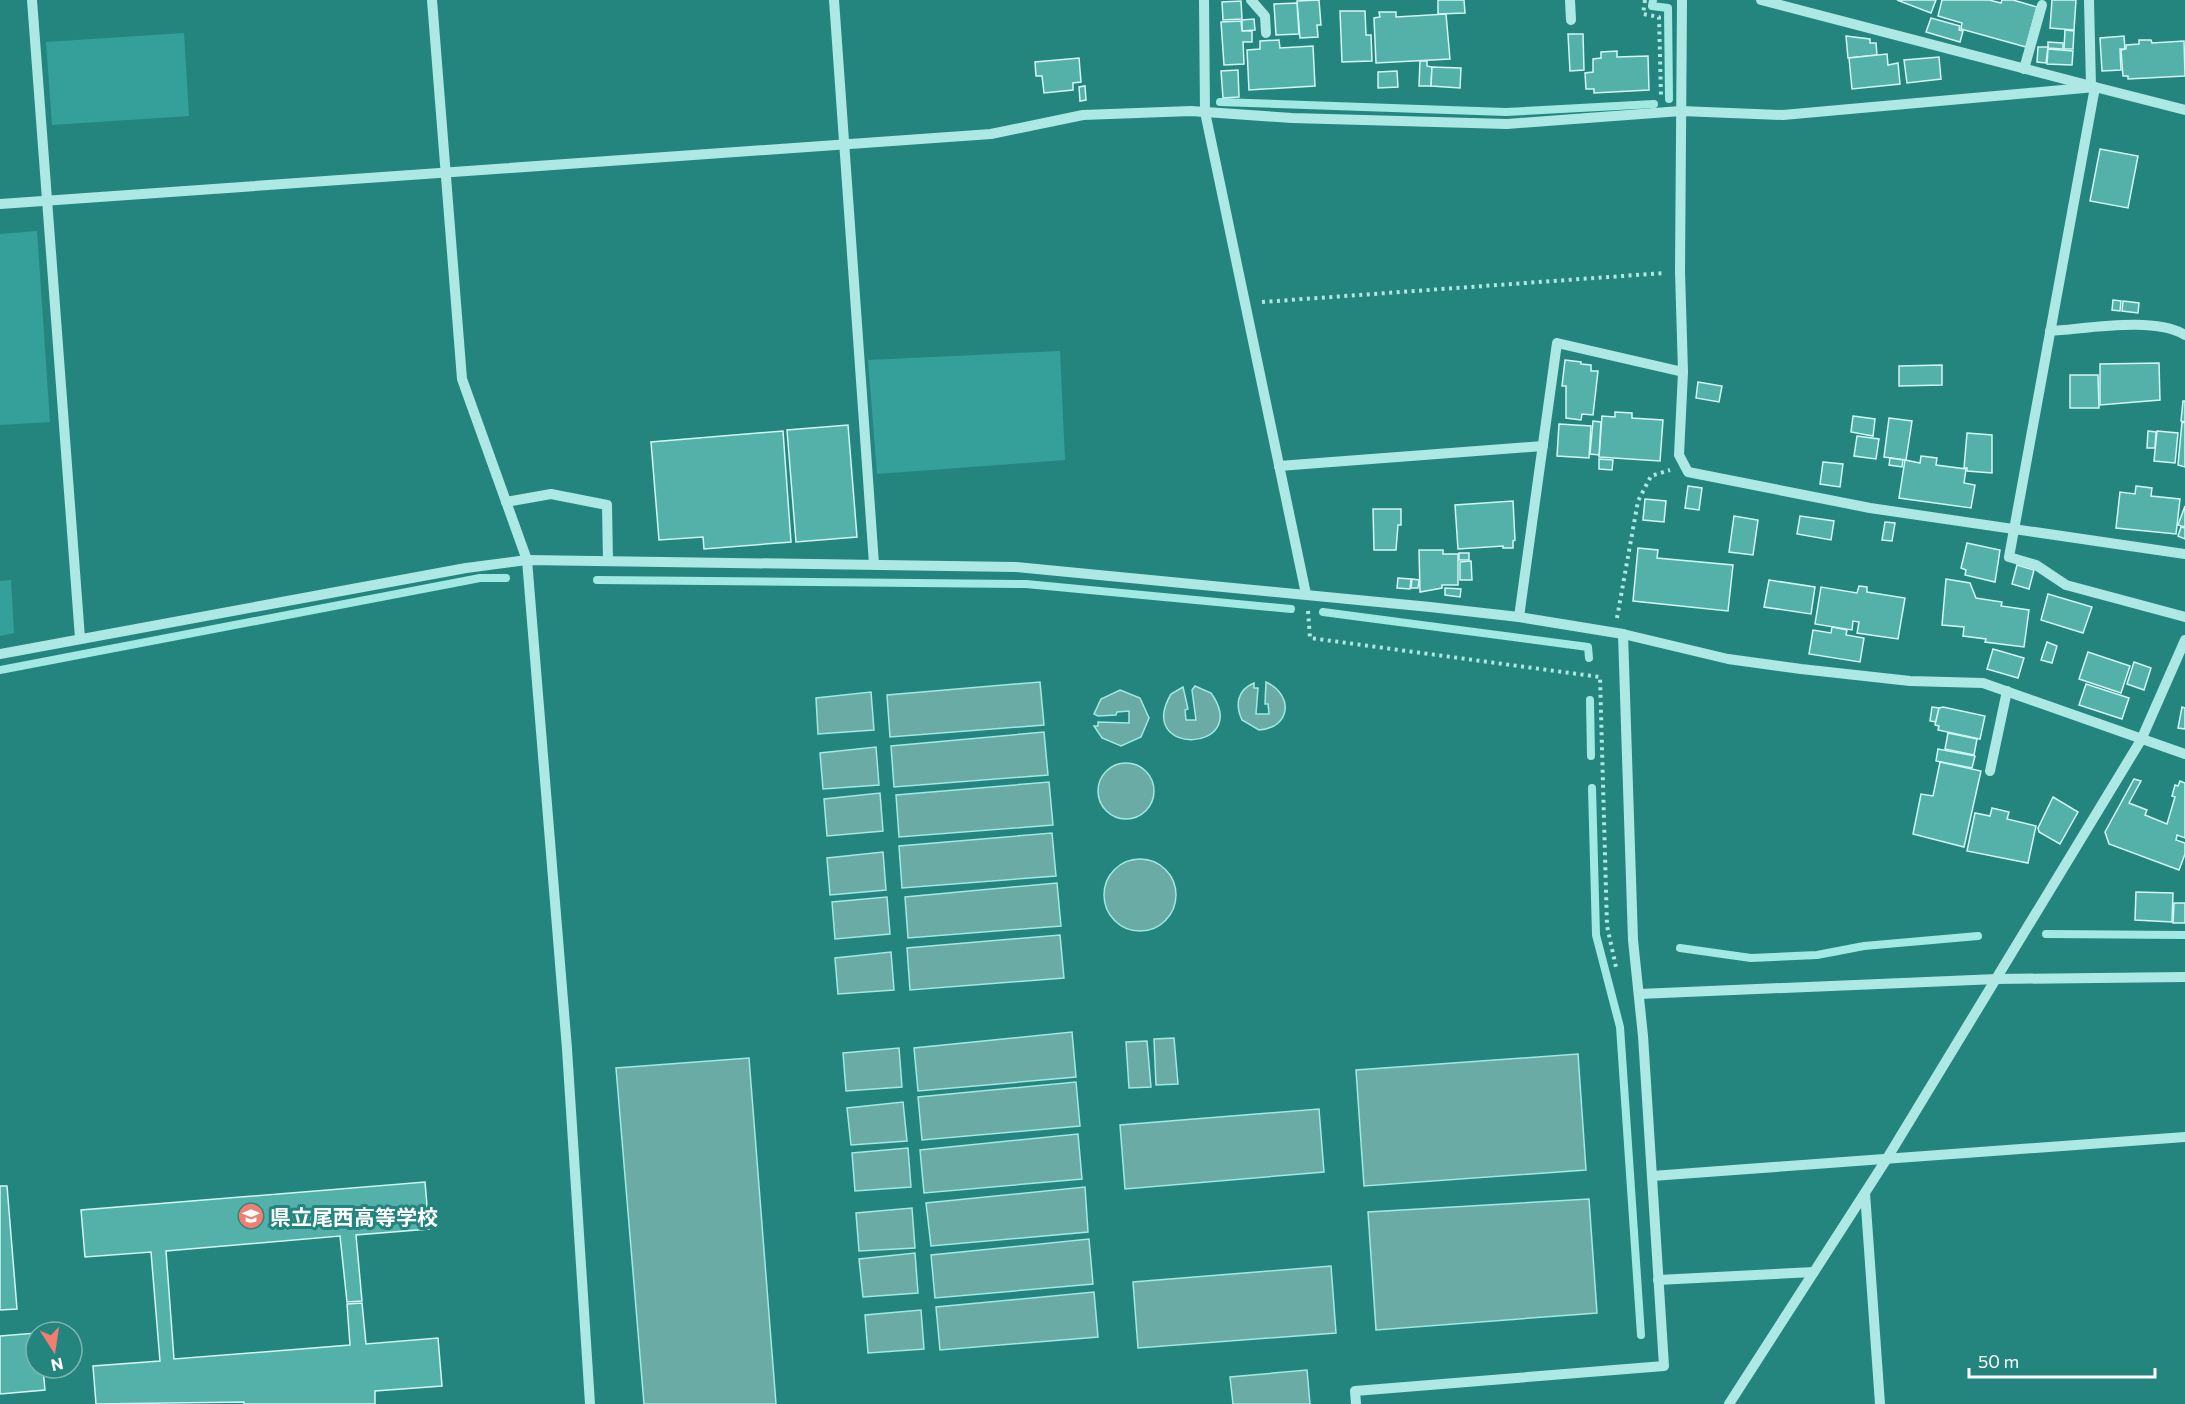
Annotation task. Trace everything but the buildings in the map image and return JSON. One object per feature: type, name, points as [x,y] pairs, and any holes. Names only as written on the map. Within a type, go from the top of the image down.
[{"type":"street","points":[[32,0],[80,638]]},
{"type":"street","points":[[432,0],[462,379],[527,560],[567,1048],[590,1404]]},
{"type":"street","points":[[834,0],[874,564]]},
{"type":"street","points":[[1204,0],[1205,112],[1306,594]]},
{"type":"street","points":[[1251,0],[1265,16],[1266,33]]},
{"type":"street","points":[[1570,0],[1570,20]]},
{"type":"street","points":[[1682,0],[1680,272],[1683,372],[1679,455],[1688,472],[1870,508],[2013,531],[2185,554]]},
{"type":"street","points":[[1761,0],[2185,110]]},
{"type":"street","points":[[2089,0],[2093,87],[2009,557],[2036,565],[2066,585],[2185,617]]},
{"type":"street","points":[[2024,69],[2042,5]]},
{"type":"street","points":[[0,204],[991,134],[1083,115],[1205,112],[1292,118],[1507,124],[1681,111],[1783,115],[2093,87]]},
{"type":"street","points":[[2050,331],[2137,326],[2163,327],[2185,335]]},
{"type":"street","points":[[1519,617],[1557,343],[1683,372]]},
{"type":"street","points":[[1279,466],[1543,446]]},
{"type":"street","points":[[506,502],[551,494],[607,505],[608,561]]},
{"type":"street","points":[[0,654],[466,568],[527,560],[1016,567],[1306,594],[1519,617],[1619,633],[1728,659],[1910,681],[1983,683],[2185,754]]},
{"type":"street","points":[[1356,1404],[1355,1391],[1664,1366],[1640,994],[1634,940],[1619,633]]},
{"type":"street","points":[[1729,1404],[1886,1160],[2141,740],[2185,640]]},
{"type":"street","points":[[1990,771],[2007,691]]},
{"type":"street","points":[[1640,994],[1997,979],[2185,977]]},
{"type":"street","points":[[1652,1176],[2185,1137]]},
{"type":"street","points":[[1865,1193],[1880,1404]]},
{"type":"street","points":[[1658,1280],[1814,1272]]},
{"type":"path","points":[[1645,0],[1643,14],[1659,17],[1661,112]]},
{"type":"path","points":[[1245,303],[1680,272]]},
{"type":"path","points":[[1619,633],[1638,501],[1651,476],[1685,465]]},
{"type":"path","points":[[1306,594],[1310,638],[1600,677],[1607,926],[1617,972]]},
{"type":"shaded area","points":[[184,33],[189,116],[52,125],[46,42]]},
{"type":"shaded area","points":[[37,231],[50,422],[0,425],[0,234]]},
{"type":"shaded area","points":[[1060,351],[1065,460],[877,474],[868,360]]},
{"type":"shaded area","points":[[11,580],[14,633],[0,636],[0,581]]},
{"type":"shaded area","points":[[1040,682],[1044,725],[890,737],[887,695]]},
{"type":"shaded area","points":[[1266,682],[1281,695],[1285,702],[1285,710],[1278,723],[1270,728],[1259,730],[1242,720],[1238,704],[1244,690],[1254,683],[1254,688],[1258,688],[1256,714],[1269,714],[1268,704],[1265,704]]},
{"type":"shaded area","points":[[1195,686],[1211,693],[1220,713],[1217,727],[1207,736],[1193,740],[1178,737],[1168,729],[1164,715],[1171,694],[1183,687],[1188,709],[1185,710],[1186,720],[1196,720],[1192,690]]},
{"type":"shaded area","points":[[1120,690],[1140,698],[1149,718],[1141,737],[1121,746],[1102,738],[1094,726],[1098,726],[1098,722],[1129,723],[1129,711],[1117,712],[1116,715],[1098,716],[1094,714],[1101,699]]},
{"type":"shaded area","points":[[871,692],[874,730],[818,734],[816,698]]},
{"type":"shaded area","points":[[1044,732],[1048,775],[894,787],[891,746]]},
{"type":"shaded area","points":[[876,747],[879,785],[823,789],[820,753]]},
{"type":"shaded area","points":[[1120,763],[1132,763],[1142,767],[1150,775],[1154,791],[1150,807],[1142,815],[1132,819],[1120,819],[1110,815],[1102,807],[1098,797],[1098,785],[1102,775],[1110,767]]},
{"type":"shaded area","points":[[1049,782],[1053,825],[899,837],[896,795]]},
{"type":"shaded area","points":[[880,793],[883,831],[827,836],[824,799]]},
{"type":"shaded area","points":[[1052,833],[1056,876],[902,888],[899,846]]},
{"type":"shaded area","points":[[883,852],[886,890],[830,895],[827,858]]},
{"type":"shaded area","points":[[1147,859],[1166,869],[1174,881],[1176,895],[1174,909],[1166,921],[1154,929],[1133,931],[1114,921],[1106,909],[1104,888],[1114,869],[1126,861]]},
{"type":"shaded area","points":[[1057,883],[1061,926],[908,938],[905,897]]},
{"type":"shaded area","points":[[887,897],[890,934],[835,939],[832,902]]},
{"type":"shaded area","points":[[1060,935],[1064,978],[910,990],[907,948]]},
{"type":"shaded area","points":[[891,952],[894,990],[838,994],[835,958]]},
{"type":"shaded area","points":[[1072,1032],[1076,1077],[918,1091],[914,1048]]},
{"type":"shaded area","points":[[1174,1038],[1178,1084],[1156,1085],[1154,1039]]},
{"type":"shaded area","points":[[1147,1041],[1151,1087],[1129,1088],[1126,1042]]},
{"type":"shaded area","points":[[899,1048],[902,1087],[846,1091],[843,1053]]},
{"type":"shaded area","points":[[1578,1054],[1586,1170],[1364,1186],[1356,1070]]},
{"type":"shaded area","points":[[749,1058],[776,1404],[644,1404],[616,1068]]},
{"type":"shaded area","points":[[1076,1082],[1080,1126],[922,1140],[918,1097]]},
{"type":"shaded area","points":[[903,1102],[907,1141],[851,1145],[847,1108]]},
{"type":"shaded area","points":[[1319,1109],[1324,1172],[1125,1189],[1120,1125]]},
{"type":"shaded area","points":[[1078,1134],[1082,1179],[924,1193],[920,1150]]},
{"type":"shaded area","points":[[908,1148],[911,1187],[855,1191],[852,1153]]},
{"type":"shaded area","points":[[1085,1187],[1088,1232],[931,1246],[926,1203]]},
{"type":"shaded area","points":[[1589,1199],[1597,1313],[1376,1330],[1368,1212]]},
{"type":"shaded area","points":[[912,1208],[915,1248],[859,1251],[856,1213]]},
{"type":"shaded area","points":[[1089,1239],[1093,1284],[935,1298],[931,1255]]},
{"type":"shaded area","points":[[915,1253],[918,1293],[863,1297],[859,1259]]},
{"type":"shaded area","points":[[1331,1266],[1336,1333],[1138,1348],[1133,1282]]},
{"type":"shaded area","points":[[1094,1292],[1098,1337],[940,1350],[936,1307]]},
{"type":"shaded area","points":[[921,1310],[924,1349],[868,1353],[865,1315]]},
{"type":"shaded area","points":[[1307,1370],[1310,1404],[1233,1404],[1230,1377]]},
{"type":"waterway","points":[[1653,0],[1652,6],[1668,8],[1669,99]]},
{"type":"waterway","points":[[1220,102],[1506,112],[1654,104]]},
{"type":"waterway","points":[[0,670],[480,578],[506,578]]},
{"type":"waterway","points":[[597,580],[1026,584],[1291,609]]},
{"type":"waterway","points":[[1323,612],[1588,647],[1589,658]]},
{"type":"waterway","points":[[1590,700],[1591,756]]},
{"type":"waterway","points":[[1592,788],[1596,935],[1620,1027],[1641,1335]]},
{"type":"waterway","points":[[2046,934],[2185,935]]},
{"type":"waterway","points":[[1680,948],[1751,958],[1817,955],[1864,946],[1978,936]]},
{"type":"place","name":"県立尾西高等学校","points":[[251,1216]]}]
